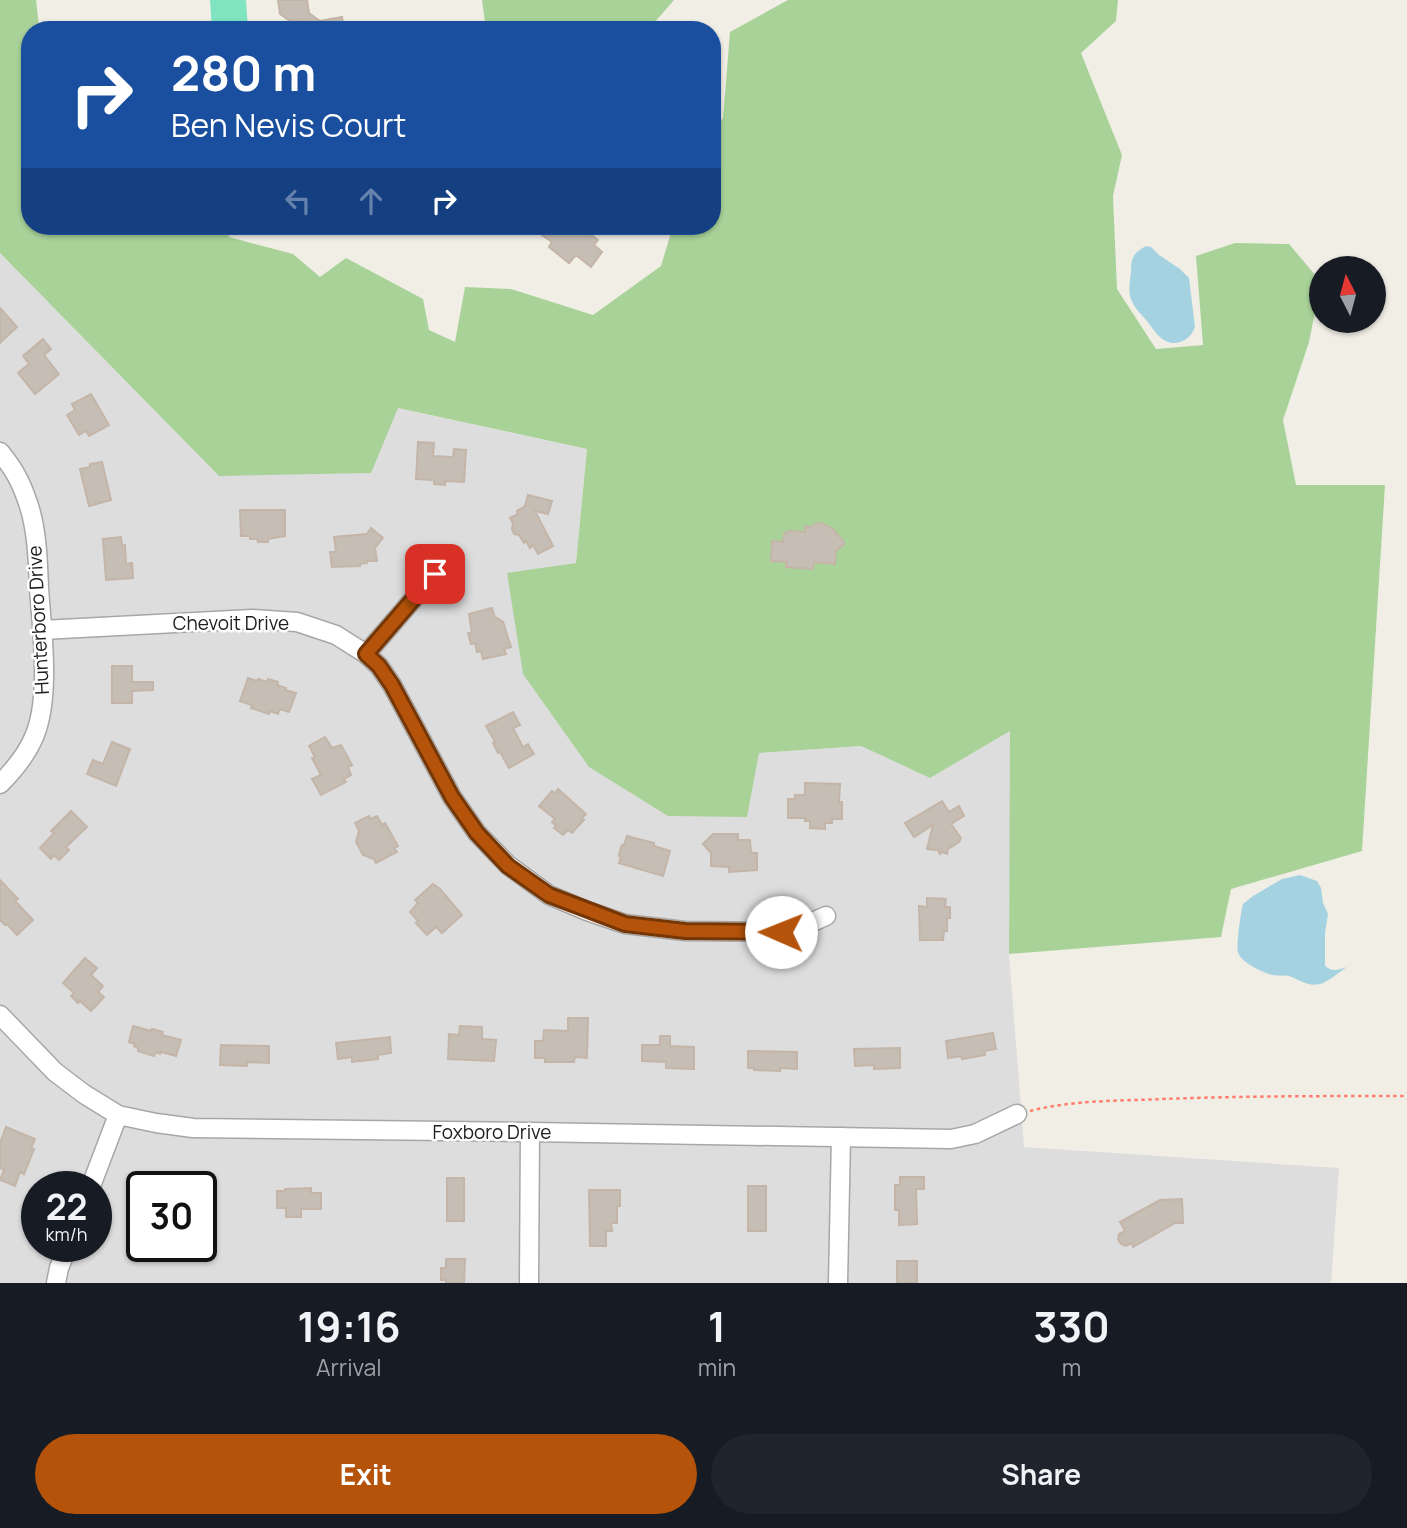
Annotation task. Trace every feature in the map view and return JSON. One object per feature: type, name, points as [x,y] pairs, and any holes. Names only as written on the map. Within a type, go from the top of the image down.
[{"type":"street","name":"Hunterboro Drive","points":[[0,452],[15,471],[29,506],[37,555],[44,681],[35,736],[18,765],[0,784]]},
{"type":"street","points":[[366,654],[435,574]]},
{"type":"street","name":"Chevoit Drive","points":[[42,630],[252,620],[297,622],[336,635],[366,654],[379,666],[392,685],[452,797],[477,833],[508,866],[549,895],[625,924],[685,931],[790,932],[826,916]]},
{"type":"street","name":"Foxboro Drive","points":[[0,1014],[55,1072],[118,1115],[193,1128],[951,1139],[975,1134],[1017,1114]]},
{"type":"street","points":[[97,1171],[118,1115]]},
{"type":"street","points":[[529,1283],[530,1132]]},
{"type":"street","points":[[838,1283],[841,1137]]},
{"type":"street","points":[[56,1283],[61,1262]]},
{"type":"path","points":[[1017,1114],[1054,1105],[1126,1101],[1246,1096],[1407,1096]]},
{"type":"shaded area","points":[[0,253],[219,476],[397,408],[587,449],[576,563],[759,753],[861,746],[930,778],[1011,730],[1009,954],[1024,1147],[1339,1168],[1331,1283],[0,1283]]},
{"type":"green space","points":[[0,0],[36,0],[38,21],[21,21],[21,235],[229,235],[293,254],[320,277],[346,258],[423,299],[429,330],[455,342],[465,287],[511,289],[593,315],[661,266],[670,235],[721,235],[721,121],[730,32],[788,0],[1118,0],[1116,21],[1081,53],[1122,155],[1113,196],[1117,289],[1156,349],[1203,345],[1196,256],[1235,243],[1289,244],[1309,268],[1311,333],[1283,420],[1296,485],[1385,485],[1362,851],[1231,889],[1221,937],[1009,954],[1010,731],[930,778],[861,746],[759,753],[747,817],[668,816],[589,767],[523,674],[507,573],[576,563],[587,449],[398,408],[371,473],[219,476],[0,253]]},
{"type":"green space","points":[[210,0],[246,0],[247,21],[211,21]]},
{"type":"green space","points":[[482,0],[674,0],[656,21],[485,21]]},
{"type":"water","points":[[1146,246],[1151,247],[1189,278],[1195,327],[1181,342],[1171,343],[1161,338],[1131,299],[1132,259]]},
{"type":"water","points":[[1300,875],[1317,881],[1321,888],[1328,914],[1325,966],[1336,970],[1347,967],[1316,985],[1289,976],[1264,972],[1247,963],[1238,952],[1243,904],[1282,879]]},
{"type":"building","points":[[278,0],[307,0],[309,13],[320,21],[290,21],[280,14]]},
{"type":"building","points":[[342,17],[343,21],[320,21]]},
{"type":"building","points":[[542,235],[591,235],[598,240],[594,245],[602,252],[591,267],[576,255],[569,263],[549,247],[552,242]]},
{"type":"building","points":[[0,308],[17,327],[0,343]]},
{"type":"building","points":[[43,339],[51,349],[44,355],[59,374],[35,394],[18,373],[29,364],[23,356]]},
{"type":"building","points":[[91,394],[109,425],[89,436],[86,431],[79,435],[67,415],[75,410],[72,404]]},
{"type":"building","points":[[418,442],[434,443],[433,456],[453,457],[454,449],[466,450],[464,482],[445,481],[445,485],[434,484],[434,480],[416,479]]},
{"type":"building","points":[[102,462],[111,500],[89,506],[80,469]]},
{"type":"building","points":[[528,495],[552,501],[548,514],[535,511],[553,546],[538,554],[533,545],[530,548],[526,541],[524,543],[519,535],[514,534],[510,518],[525,506]]},
{"type":"building","points":[[240,510],[285,510],[285,536],[268,539],[268,542],[258,542],[257,539],[250,539],[250,536],[241,536]]},
{"type":"building","points":[[817,523],[832,528],[844,542],[836,551],[835,564],[814,562],[813,569],[786,567],[787,562],[771,561],[772,541],[783,542],[784,534],[788,531],[805,532],[805,526],[811,527]]},
{"type":"building","points":[[371,528],[383,538],[375,548],[377,561],[367,561],[360,566],[332,567],[330,552],[336,552],[334,537],[367,534]]},
{"type":"building","points":[[121,537],[122,546],[125,545],[126,564],[132,563],[133,578],[106,580],[103,539]]},
{"type":"building","points":[[492,608],[495,618],[503,622],[511,647],[504,649],[506,654],[483,659],[481,651],[477,652],[475,643],[471,644],[468,633],[472,633],[469,614]]},
{"type":"building","points":[[112,666],[132,666],[132,682],[153,682],[153,690],[132,691],[132,703],[112,703]]},
{"type":"building","points":[[248,678],[278,682],[277,685],[286,688],[285,690],[296,693],[289,712],[280,709],[278,714],[270,711],[269,714],[240,701]]},
{"type":"building","points":[[513,712],[520,725],[513,728],[523,747],[528,744],[534,754],[509,768],[500,752],[498,753],[486,726]]},
{"type":"building","points":[[325,737],[332,748],[341,745],[352,765],[348,767],[351,775],[344,779],[346,782],[321,795],[312,779],[321,775],[309,746]]},
{"type":"building","points":[[112,742],[130,749],[116,786],[87,774],[93,760],[103,764]]},
{"type":"building","points":[[805,783],[840,784],[842,819],[832,819],[832,823],[825,823],[825,829],[810,828],[810,821],[805,821],[805,818],[788,818],[788,799],[795,799],[795,795],[805,795]]},
{"type":"building","points":[[558,789],[586,814],[572,833],[568,830],[563,835],[554,828],[556,826],[552,822],[555,819],[539,806],[552,791],[555,793]]},
{"type":"building","points":[[942,801],[949,812],[959,806],[964,816],[951,824],[961,838],[948,849],[947,854],[940,854],[937,849],[927,849],[933,825],[914,837],[905,823]]},
{"type":"building","points":[[71,811],[87,827],[66,847],[69,850],[59,860],[54,855],[51,859],[40,848],[54,833],[51,831]]},
{"type":"building","points":[[369,816],[370,819],[377,816],[382,825],[385,823],[398,846],[394,848],[397,852],[376,863],[374,859],[363,855],[356,842],[359,831],[355,823]]},
{"type":"building","points":[[713,834],[738,834],[738,840],[750,840],[751,853],[757,853],[757,870],[729,872],[729,867],[711,866],[711,853],[703,844]]},
{"type":"building","points":[[627,836],[654,843],[654,846],[670,851],[663,876],[619,863],[619,854]]},
{"type":"building","points":[[0,880],[33,920],[17,935],[0,920]]},
{"type":"building","points":[[433,884],[462,915],[442,933],[436,927],[427,935],[410,912],[418,903],[415,900]]},
{"type":"building","points":[[927,898],[946,899],[945,907],[950,907],[950,918],[947,918],[947,931],[944,931],[943,940],[920,940],[919,906],[927,907]]},
{"type":"building","points":[[85,958],[97,968],[91,975],[103,986],[98,992],[104,997],[91,1011],[71,996],[74,993],[63,983]]},
{"type":"building","points":[[568,1018],[588,1018],[587,1058],[575,1057],[574,1062],[545,1062],[545,1058],[535,1058],[535,1041],[543,1041],[544,1030],[568,1031]]},
{"type":"building","points":[[133,1026],[163,1032],[162,1035],[181,1040],[176,1056],[156,1052],[154,1056],[138,1051],[135,1044],[129,1042]]},
{"type":"building","points":[[460,1026],[482,1027],[482,1039],[496,1040],[494,1061],[448,1059],[449,1034],[459,1035]]},
{"type":"building","points":[[993,1033],[996,1049],[984,1051],[985,1055],[962,1059],[961,1056],[948,1058],[946,1041]]},
{"type":"building","points":[[660,1036],[670,1036],[670,1046],[694,1047],[694,1069],[666,1068],[666,1062],[642,1061],[642,1045],[660,1045]]},
{"type":"building","points":[[390,1037],[391,1053],[378,1055],[378,1059],[352,1062],[352,1057],[338,1059],[336,1043]]},
{"type":"building","points":[[221,1045],[269,1046],[269,1063],[247,1062],[247,1066],[220,1065]]},
{"type":"building","points":[[900,1048],[900,1068],[874,1069],[874,1065],[855,1066],[854,1049]]},
{"type":"building","points":[[748,1051],[797,1052],[797,1069],[780,1068],[780,1071],[748,1068]]},
{"type":"building","points":[[6,1127],[35,1139],[25,1171],[20,1172],[15,1186],[0,1180],[4,1170],[0,1168],[0,1143]]},
{"type":"building","points":[[900,1177],[924,1177],[924,1189],[916,1189],[917,1224],[899,1225],[899,1210],[895,1210],[895,1185],[900,1185]]},
{"type":"building","points":[[447,1178],[464,1178],[464,1221],[447,1221]]},
{"type":"building","points":[[748,1186],[766,1186],[766,1231],[748,1231]]},
{"type":"building","points":[[311,1188],[311,1193],[321,1193],[321,1209],[301,1209],[301,1217],[286,1217],[286,1208],[277,1208],[277,1191]]},
{"type":"building","points":[[589,1190],[620,1190],[617,1223],[611,1223],[612,1231],[606,1231],[606,1246],[590,1246]]},
{"type":"building","points":[[1182,1199],[1183,1223],[1175,1223],[1133,1247],[1132,1243],[1126,1246],[1121,1244],[1119,1234],[1125,1231],[1120,1222],[1160,1200]]},
{"type":"building","points":[[446,1259],[465,1259],[464,1283],[446,1283],[446,1280],[441,1280],[441,1268],[446,1268]]},
{"type":"building","points":[[897,1261],[917,1261],[917,1283],[897,1283]]},
{"type":"route","points":[[435,574],[366,654],[379,666],[392,685],[452,797],[477,833],[508,866],[549,895],[625,924],[685,931],[781,932]]}]
